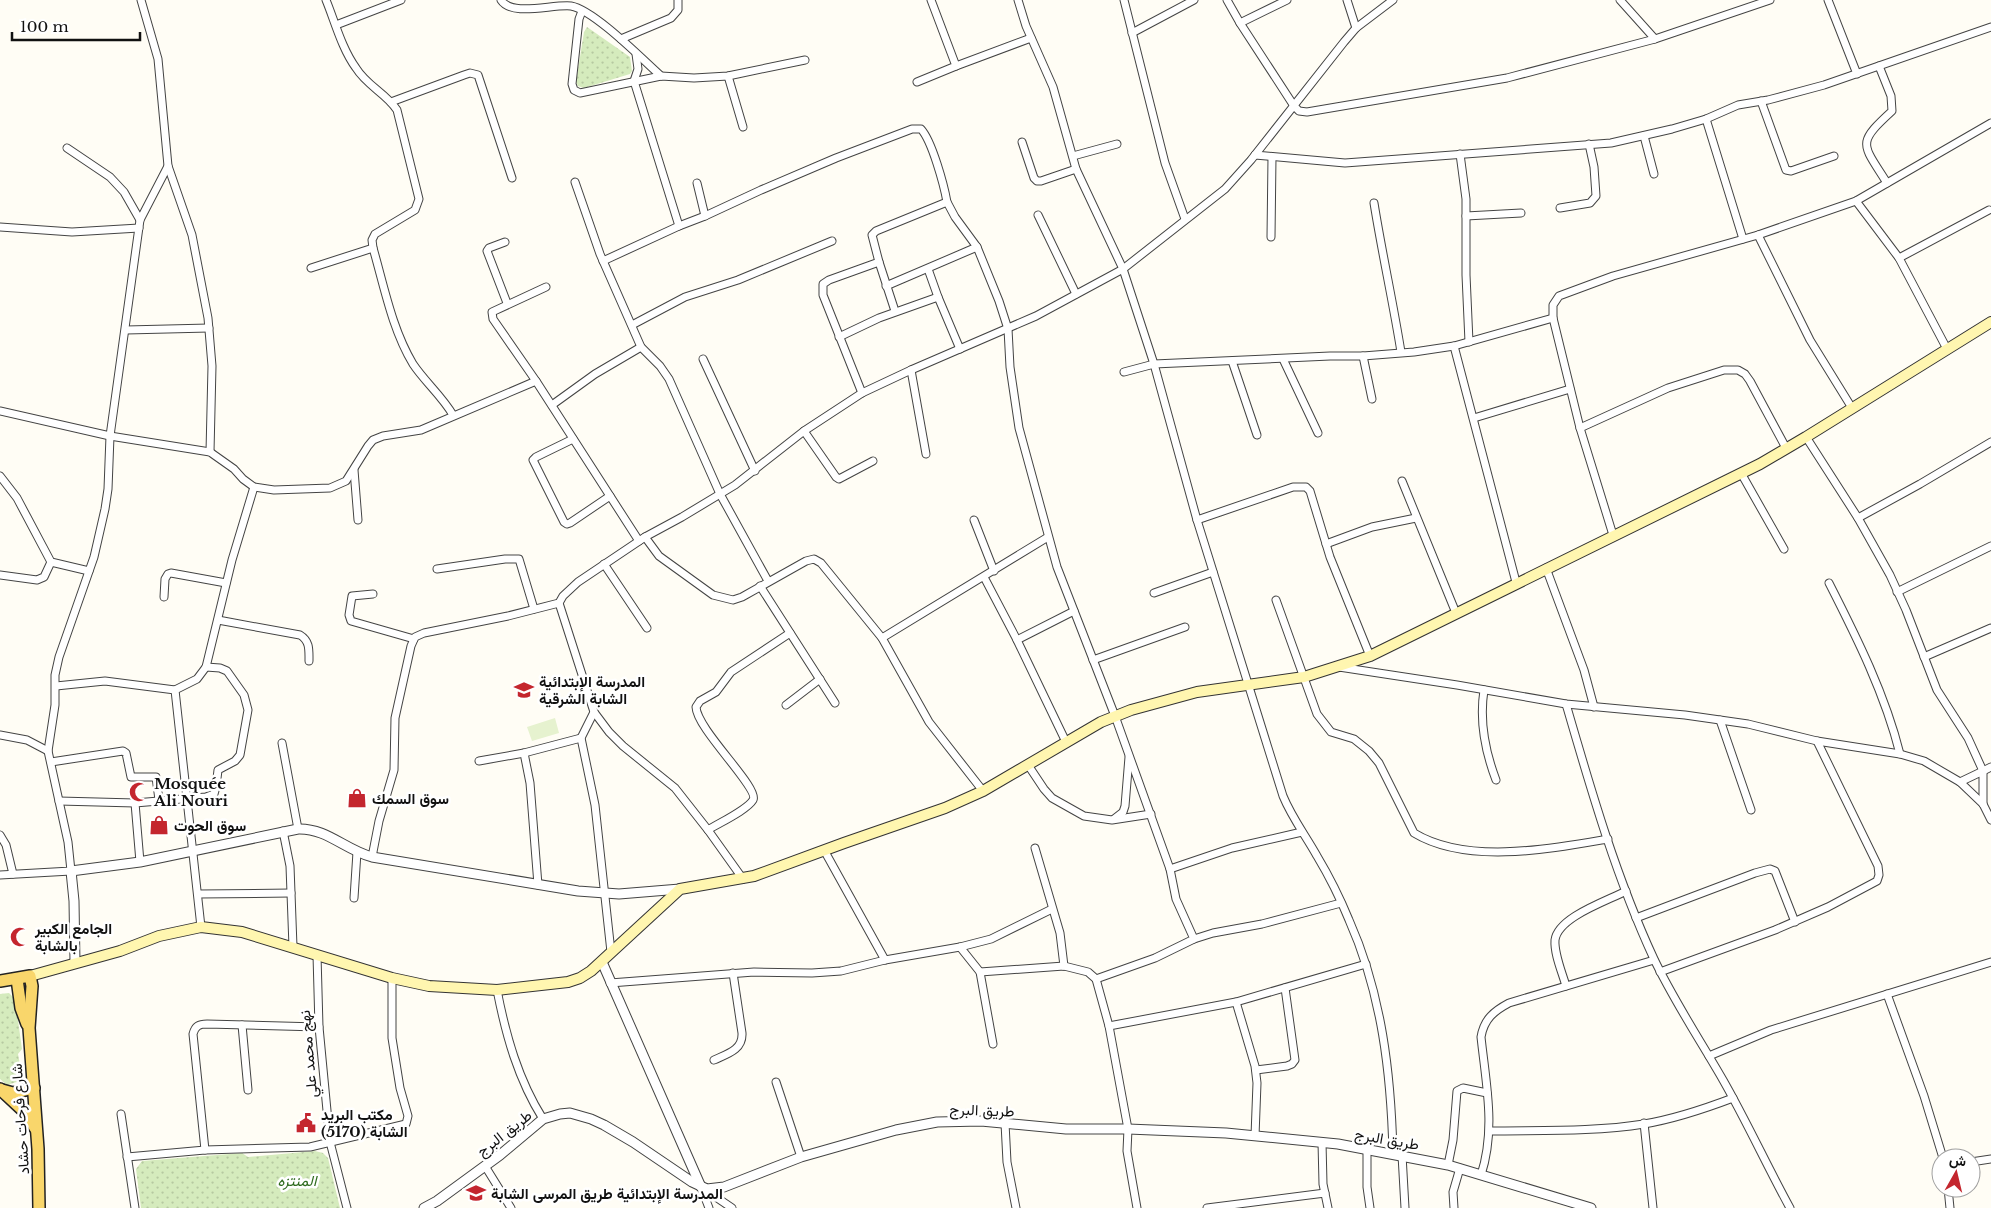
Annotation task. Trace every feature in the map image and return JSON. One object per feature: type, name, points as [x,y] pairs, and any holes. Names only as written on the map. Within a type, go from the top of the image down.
[{"type":"main road","points":[[0,982],[30,976],[120,951],[159,936],[201,927],[242,932],[392,978],[447,988],[497,990],[568,982],[580,978],[602,962],[680,889],[764,874],[824,850],[930,814],[983,791],[1101,722],[1163,700],[1197,692],[1304,677],[1370,656],[1516,582],[1741,473],[1806,437],[1991,322]]},
{"type":"main road","name":"شارع فرحات حشاد","points":[[30,976],[32,986],[29,1028],[37,1130],[39,1208]]},
{"type":"main road","name":"شارع فرحات حشاد","points":[[17,979],[21,1008],[29,1028]]},
{"type":"main road","points":[[0,1089],[13,1093],[34,1088]]},
{"type":"main road","points":[[0,1089],[27,1114],[37,1130]]},
{"type":"street","points":[[141,0],[158,59],[168,166],[192,235],[209,328],[212,366],[210,452]]},
{"type":"street","points":[[326,0],[355,67],[373,89],[391,102],[397,110],[419,200],[415,210],[375,234],[372,240],[373,248],[406,352],[415,366],[444,400],[453,415]]},
{"type":"street","points":[[336,25],[401,0]]},
{"type":"street","points":[[501,0],[506,6],[514,8],[572,6],[621,39],[661,76]]},
{"type":"street","points":[[621,39],[671,18],[678,10],[678,0]]},
{"type":"street","points":[[931,0],[956,66]]},
{"type":"street","points":[[1018,0],[1031,38],[1052,87],[1076,169],[1123,269],[1154,364],[1197,520],[1283,796],[1289,811],[1316,855],[1350,920],[1366,964],[1376,999],[1388,1063],[1405,1208]]},
{"type":"street","points":[[1124,0],[1165,162],[1185,219]]},
{"type":"street","points":[[1132,33],[1194,0]]},
{"type":"street","points":[[1227,0],[1294,106],[1299,111],[1307,112],[1507,78],[1655,39],[1770,0]]},
{"type":"street","points":[[1240,23],[1287,0]]},
{"type":"street","points":[[1347,0],[1356,28]]},
{"type":"street","points":[[372,857],[378,821],[394,770],[395,718],[414,640],[424,633],[559,603],[563,596],[578,582],[604,564],[755,471],[804,431],[862,394],[911,370],[1008,329],[1123,269],[1225,189],[1256,155],[1356,28],[1393,0]]},
{"type":"street","points":[[1620,0],[1655,39]]},
{"type":"street","points":[[1828,0],[1857,74]]},
{"type":"street","points":[[582,11],[579,19],[572,80],[574,90],[584,94],[661,76],[694,78],[728,76],[805,60]]},
{"type":"street","points":[[1256,155],[1345,163],[1611,143],[1706,119],[1738,105],[1796,93],[1989,28],[1991,36]]},
{"type":"street","points":[[917,82],[1031,38]]},
{"type":"street","points":[[636,53],[638,69],[634,81],[679,226]]},
{"type":"street","points":[[1880,66],[1891,96],[1892,111],[1872,129],[1867,137],[1866,146],[1870,157],[1887,183]]},
{"type":"street","points":[[391,102],[464,75],[474,73],[478,75],[512,178]]},
{"type":"street","points":[[728,76],[743,127]]},
{"type":"street","points":[[1760,101],[1786,170],[1791,171],[1834,156]]},
{"type":"street","points":[[1706,119],[1743,240]]},
{"type":"street","points":[[1613,535],[1570,389],[1553,318],[1555,300],[1559,296],[1570,292],[1654,264],[1743,240],[1856,201],[1991,123]]},
{"type":"street","points":[[603,261],[836,158],[918,128],[923,131],[943,184],[947,202],[955,217],[977,247],[988,270],[1008,329],[1010,367],[1019,428],[1057,568],[1116,716],[1170,869],[1176,900],[1194,938]]},
{"type":"street","points":[[1644,136],[1654,174]]},
{"type":"street","points":[[1022,142],[1034,178],[1037,181],[1076,169]]},
{"type":"street","points":[[1073,156],[1117,144]]},
{"type":"street","points":[[1560,208],[1590,203],[1596,196],[1589,144]]},
{"type":"street","points":[[67,148],[110,177],[124,192],[140,220]]},
{"type":"street","points":[[1460,154],[1465,188],[1469,342]]},
{"type":"street","points":[[1270,237],[1272,157]]},
{"type":"street","points":[[75,963],[74,901],[68,842],[48,751],[54,720],[55,675],[98,542],[108,489],[110,436],[140,220],[168,166]]},
{"type":"street","points":[[575,182],[603,261],[641,346],[660,366],[669,379],[720,494],[768,581]]},
{"type":"street","points":[[697,183],[705,216]]},
{"type":"street","points":[[1856,201],[1899,258],[1947,350]]},
{"type":"street","points":[[895,311],[872,234],[947,202]]},
{"type":"street","points":[[1374,203],[1401,352]]},
{"type":"street","points":[[1899,258],[1989,210]]},
{"type":"street","points":[[1466,216],[1521,214]]},
{"type":"street","points":[[1038,215],[1076,294]]},
{"type":"street","points":[[0,227],[72,232],[139,228]]},
{"type":"street","points":[[1758,235],[1810,340],[1852,408]]},
{"type":"street","points":[[632,325],[685,297],[738,280],[832,241]]},
{"type":"street","points":[[505,242],[487,250],[507,303]]},
{"type":"street","points":[[886,286],[977,247]]},
{"type":"street","points":[[312,268],[373,248]]},
{"type":"street","points":[[862,394],[823,295],[823,284],[879,262]]},
{"type":"street","points":[[928,269],[960,349]]},
{"type":"street","points":[[546,287],[507,303],[492,312],[491,315],[552,405],[610,496],[642,539],[659,556],[714,595],[733,600],[742,597],[806,560],[814,558],[821,563],[882,638],[929,722],[983,791]]},
{"type":"street","points":[[839,337],[895,311],[938,297]]},
{"type":"street","points":[[1124,372],[1154,364],[1363,356],[1454,346],[1553,318]]},
{"type":"street","points":[[126,330],[209,328]]},
{"type":"street","points":[[552,405],[595,374],[641,346]]},
{"type":"street","points":[[1454,346],[1516,582]]},
{"type":"street","points":[[1363,356],[1372,399]]},
{"type":"street","points":[[703,359],[755,471]]},
{"type":"street","points":[[1283,359],[1318,433]]},
{"type":"street","points":[[1232,361],[1258,435]]},
{"type":"street","points":[[911,370],[926,454]]},
{"type":"street","points":[[1580,428],[1668,388],[1724,370],[1738,370],[1745,374],[1750,381],[1786,448]]},
{"type":"street","points":[[0,411],[110,436],[210,452],[234,469],[254,487],[274,490],[330,488],[346,481],[373,440],[383,436],[420,430],[536,381]]},
{"type":"street","points":[[1474,418],[1570,389]]},
{"type":"street","points":[[804,431],[836,478],[839,479],[873,461]]},
{"type":"street","points":[[1806,437],[1858,518],[1897,592],[1937,690],[1968,738],[1982,771],[1983,804]]},
{"type":"street","points":[[573,439],[536,456],[534,460],[564,522],[570,523],[610,496]]},
{"type":"street","points":[[1858,518],[1935,476],[1991,442]]},
{"type":"street","points":[[354,470],[358,520]]},
{"type":"street","points":[[1741,473],[1784,549]]},
{"type":"street","points":[[0,476],[18,498],[51,562],[89,571]]},
{"type":"street","points":[[1402,481],[1456,614]]},
{"type":"street","points":[[1197,520],[1293,486],[1306,487],[1310,490],[1330,557],[1370,656]]},
{"type":"street","points":[[56,686],[105,681],[175,690],[197,678],[206,667],[226,583],[254,487]]},
{"type":"street","points":[[1326,544],[1372,527],[1416,518]]},
{"type":"street","points":[[974,520],[994,571]]},
{"type":"street","points":[[882,638],[1048,537]]},
{"type":"street","points":[[1897,592],[1991,546]]},
{"type":"street","points":[[437,569],[519,559],[534,609]]},
{"type":"street","points":[[0,575],[37,580],[44,576],[51,562]]},
{"type":"street","points":[[604,564],[647,628]]},
{"type":"street","points":[[1546,568],[1575,645],[1594,707]]},
{"type":"street","points":[[1154,593],[1213,572]]},
{"type":"street","points":[[164,597],[165,579],[168,574],[172,573],[226,583]]},
{"type":"street","points":[[984,577],[1017,640],[1066,742]]},
{"type":"street","points":[[1830,583],[1864,652],[1888,713],[1900,754]]},
{"type":"street","points":[[760,586],[835,703]]},
{"type":"street","points":[[373,594],[352,596],[350,622],[414,640]]},
{"type":"street","points":[[1276,600],[1313,707],[1326,728],[1331,732],[1354,739],[1369,751],[1379,763],[1412,830],[1422,838],[1448,847],[1481,852],[1534,850],[1608,839]]},
{"type":"street","points":[[559,603],[594,712],[609,732],[623,746],[675,788],[743,879]]},
{"type":"street","points":[[1017,640],[1074,611]]},
{"type":"street","points":[[218,620],[300,635],[306,639],[309,661]]},
{"type":"street","points":[[1093,660],[1185,627]]},
{"type":"street","points":[[1924,657],[1991,628]]},
{"type":"street","points":[[708,830],[744,808],[755,797],[752,788],[721,751],[702,723],[697,715],[696,707],[700,701],[716,692],[731,672],[790,633]]},
{"type":"street","points":[[59,801],[135,803],[186,797],[206,797],[214,794],[218,770],[235,761],[240,755],[248,710],[244,695],[227,671],[220,668],[206,667]]},
{"type":"street","points":[[1338,667],[1566,704],[1748,724],[1817,742],[1900,754],[1924,761],[1960,782],[1983,804],[1990,815]]},
{"type":"street","points":[[786,705],[820,679]]},
{"type":"street","points":[[175,690],[201,927]]},
{"type":"street","points":[[1484,690],[1482,716],[1484,740],[1488,760],[1496,780]]},
{"type":"street","points":[[1566,704],[1595,804],[1626,892],[1654,960],[1680,1010],[1733,1098],[1790,1208]]},
{"type":"street","points":[[594,712],[581,738],[595,805],[612,952]]},
{"type":"street","points":[[1720,720],[1751,810]]},
{"type":"street","points":[[0,735],[27,740],[48,751]]},
{"type":"street","points":[[479,761],[524,753],[581,738]]},
{"type":"street","points":[[1660,972],[1795,922],[1828,907],[1877,880],[1880,875],[1878,866],[1817,742]]},
{"type":"street","points":[[282,743],[298,829]]},
{"type":"street","points":[[51,762],[123,751],[126,753],[131,777],[156,777],[159,800]]},
{"type":"street","points":[[524,753],[534,820],[538,885]]},
{"type":"street","points":[[1112,820],[1123,812],[1125,806],[1130,754]]},
{"type":"street","points":[[1028,765],[1044,790],[1052,798],[1084,816],[1112,820],[1151,814]]},
{"type":"street","points":[[1960,782],[1991,767]]},
{"type":"street","points":[[135,803],[140,862]]},
{"type":"street","points":[[0,875],[71,871],[140,862],[298,829],[322,832],[357,852],[372,857],[538,885],[605,894],[680,889]]},
{"type":"street","points":[[283,831],[290,866],[293,947]]},
{"type":"street","points":[[1170,869],[1232,848],[1302,832]]},
{"type":"street","points":[[0,835],[6,845],[13,874]]},
{"type":"street","points":[[1035,848],[1060,933],[1064,966]]},
{"type":"street","points":[[824,850],[885,960]]},
{"type":"street","points":[[354,898],[357,852]]},
{"type":"street","points":[[1636,918],[1754,872],[1770,869],[1775,871],[1795,922]]},
{"type":"street","points":[[1566,986],[1556,949],[1557,932],[1572,918],[1626,892]]},
{"type":"street","points":[[198,894],[291,894]]},
{"type":"street","points":[[1096,979],[1155,958],[1194,938],[1213,932],[1262,924],[1341,904]]},
{"type":"street","points":[[610,983],[733,973],[822,973],[855,968],[885,960],[960,947],[991,939],[1052,909]]},
{"type":"street","points":[[960,947],[980,972],[993,1044]]},
{"type":"street","name":"نهج محمد علي","points":[[317,955],[319,1027],[330,1142],[347,1208]]},
{"type":"street","points":[[1481,1175],[1490,1131],[1481,1037],[1488,1018],[1496,1010],[1509,1003],[1654,960]]},
{"type":"street","points":[[602,962],[709,1208]]},
{"type":"street","points":[[1709,1056],[1771,1030],[1991,962]]},
{"type":"street","points":[[1109,1026],[1236,1002],[1366,964]]},
{"type":"street","points":[[980,972],[1064,966],[1088,972],[1096,979],[1109,1026],[1128,1129],[1127,1151],[1137,1208]]},
{"type":"street","points":[[714,1060],[734,1050],[742,1042],[733,973]]},
{"type":"street","points":[[127,1157],[205,1150],[294,1148],[320,1145],[353,1135],[402,1126],[408,1121],[392,1038],[392,978]]},
{"type":"street","points":[[1256,1070],[1288,1066],[1295,1060],[1285,988]]},
{"type":"street","points":[[497,990],[514,1061],[528,1093],[543,1119]]},
{"type":"street","points":[[1887,994],[1924,1096],[1939,1148]]},
{"type":"street","points":[[1236,1002],[1256,1070],[1255,1136]]},
{"type":"street","points":[[205,1150],[193,1034],[194,1028],[202,1024],[319,1027]]},
{"type":"street","points":[[242,1025],[248,1090]]},
{"type":"street","points":[[776,1082],[801,1157]]},
{"type":"street","points":[[1448,1165],[1453,1140],[1456,1091],[1463,1088],[1487,1093]]},
{"type":"street","points":[[1490,1131],[1600,1128],[1644,1124],[1701,1110],[1733,1098]]},
{"type":"street","name":"طريق البرج","points":[[424,1208],[485,1166],[543,1119],[570,1113],[591,1119],[633,1142],[701,1187],[714,1189],[724,1187],[801,1157],[887,1132],[922,1124],[971,1121],[1066,1129],[1202,1131],[1322,1142],[1398,1154],[1448,1165],[1579,1206],[1591,1208]]},
{"type":"street","points":[[121,1114],[135,1208]]},
{"type":"street","points":[[1005,1123],[1007,1162],[1016,1208]]},
{"type":"street","points":[[1644,1124],[1653,1208]]},
{"type":"street","points":[[1322,1142],[1322,1176],[1328,1208]]},
{"type":"street","points":[[1367,1149],[1370,1208]]},
{"type":"street","points":[[485,1166],[511,1208]]},
{"type":"street","points":[[1454,1208],[1453,1192],[1460,1168]]},
{"type":"street","points":[[701,1187],[732,1208]]},
{"type":"street","points":[[1207,1208],[1239,1206],[1325,1193]]},
{"type":"green space","points":[[587,27],[630,57],[632,71],[630,74],[584,88],[578,86],[576,82],[584,32]]},
{"type":"green space","points":[[555,718],[559,733],[532,741],[527,727]]},
{"type":"green space","points":[[9,993],[15,999],[22,1049],[18,1054],[23,1080],[7,1085],[0,1079],[0,994]]},
{"type":"green space","name":"المنتزه","points":[[315,1151],[323,1153],[328,1158],[340,1208],[141,1208],[136,1169],[142,1161],[242,1153],[248,1157]]},
{"type":"place","name":"المدرسة الإبتدائية الشابة الشرقية","points":[[524,690]]},
{"type":"place","name":"Mosquée Ali Nouri","points":[[139,792]]},
{"type":"place","name":"سوق السمك","points":[[357,798]]},
{"type":"place","name":"سوق الحوت","points":[[159,825]]},
{"type":"place","name":"الجامع الكبير بالشابة","points":[[20,937]]},
{"type":"place","name":"مكتب البريد الشابة (5170)","points":[[306,1123]]},
{"type":"place","name":"المدرسة الإبتدائية طريق المرسى الشابة","points":[[476,1193]]}]
